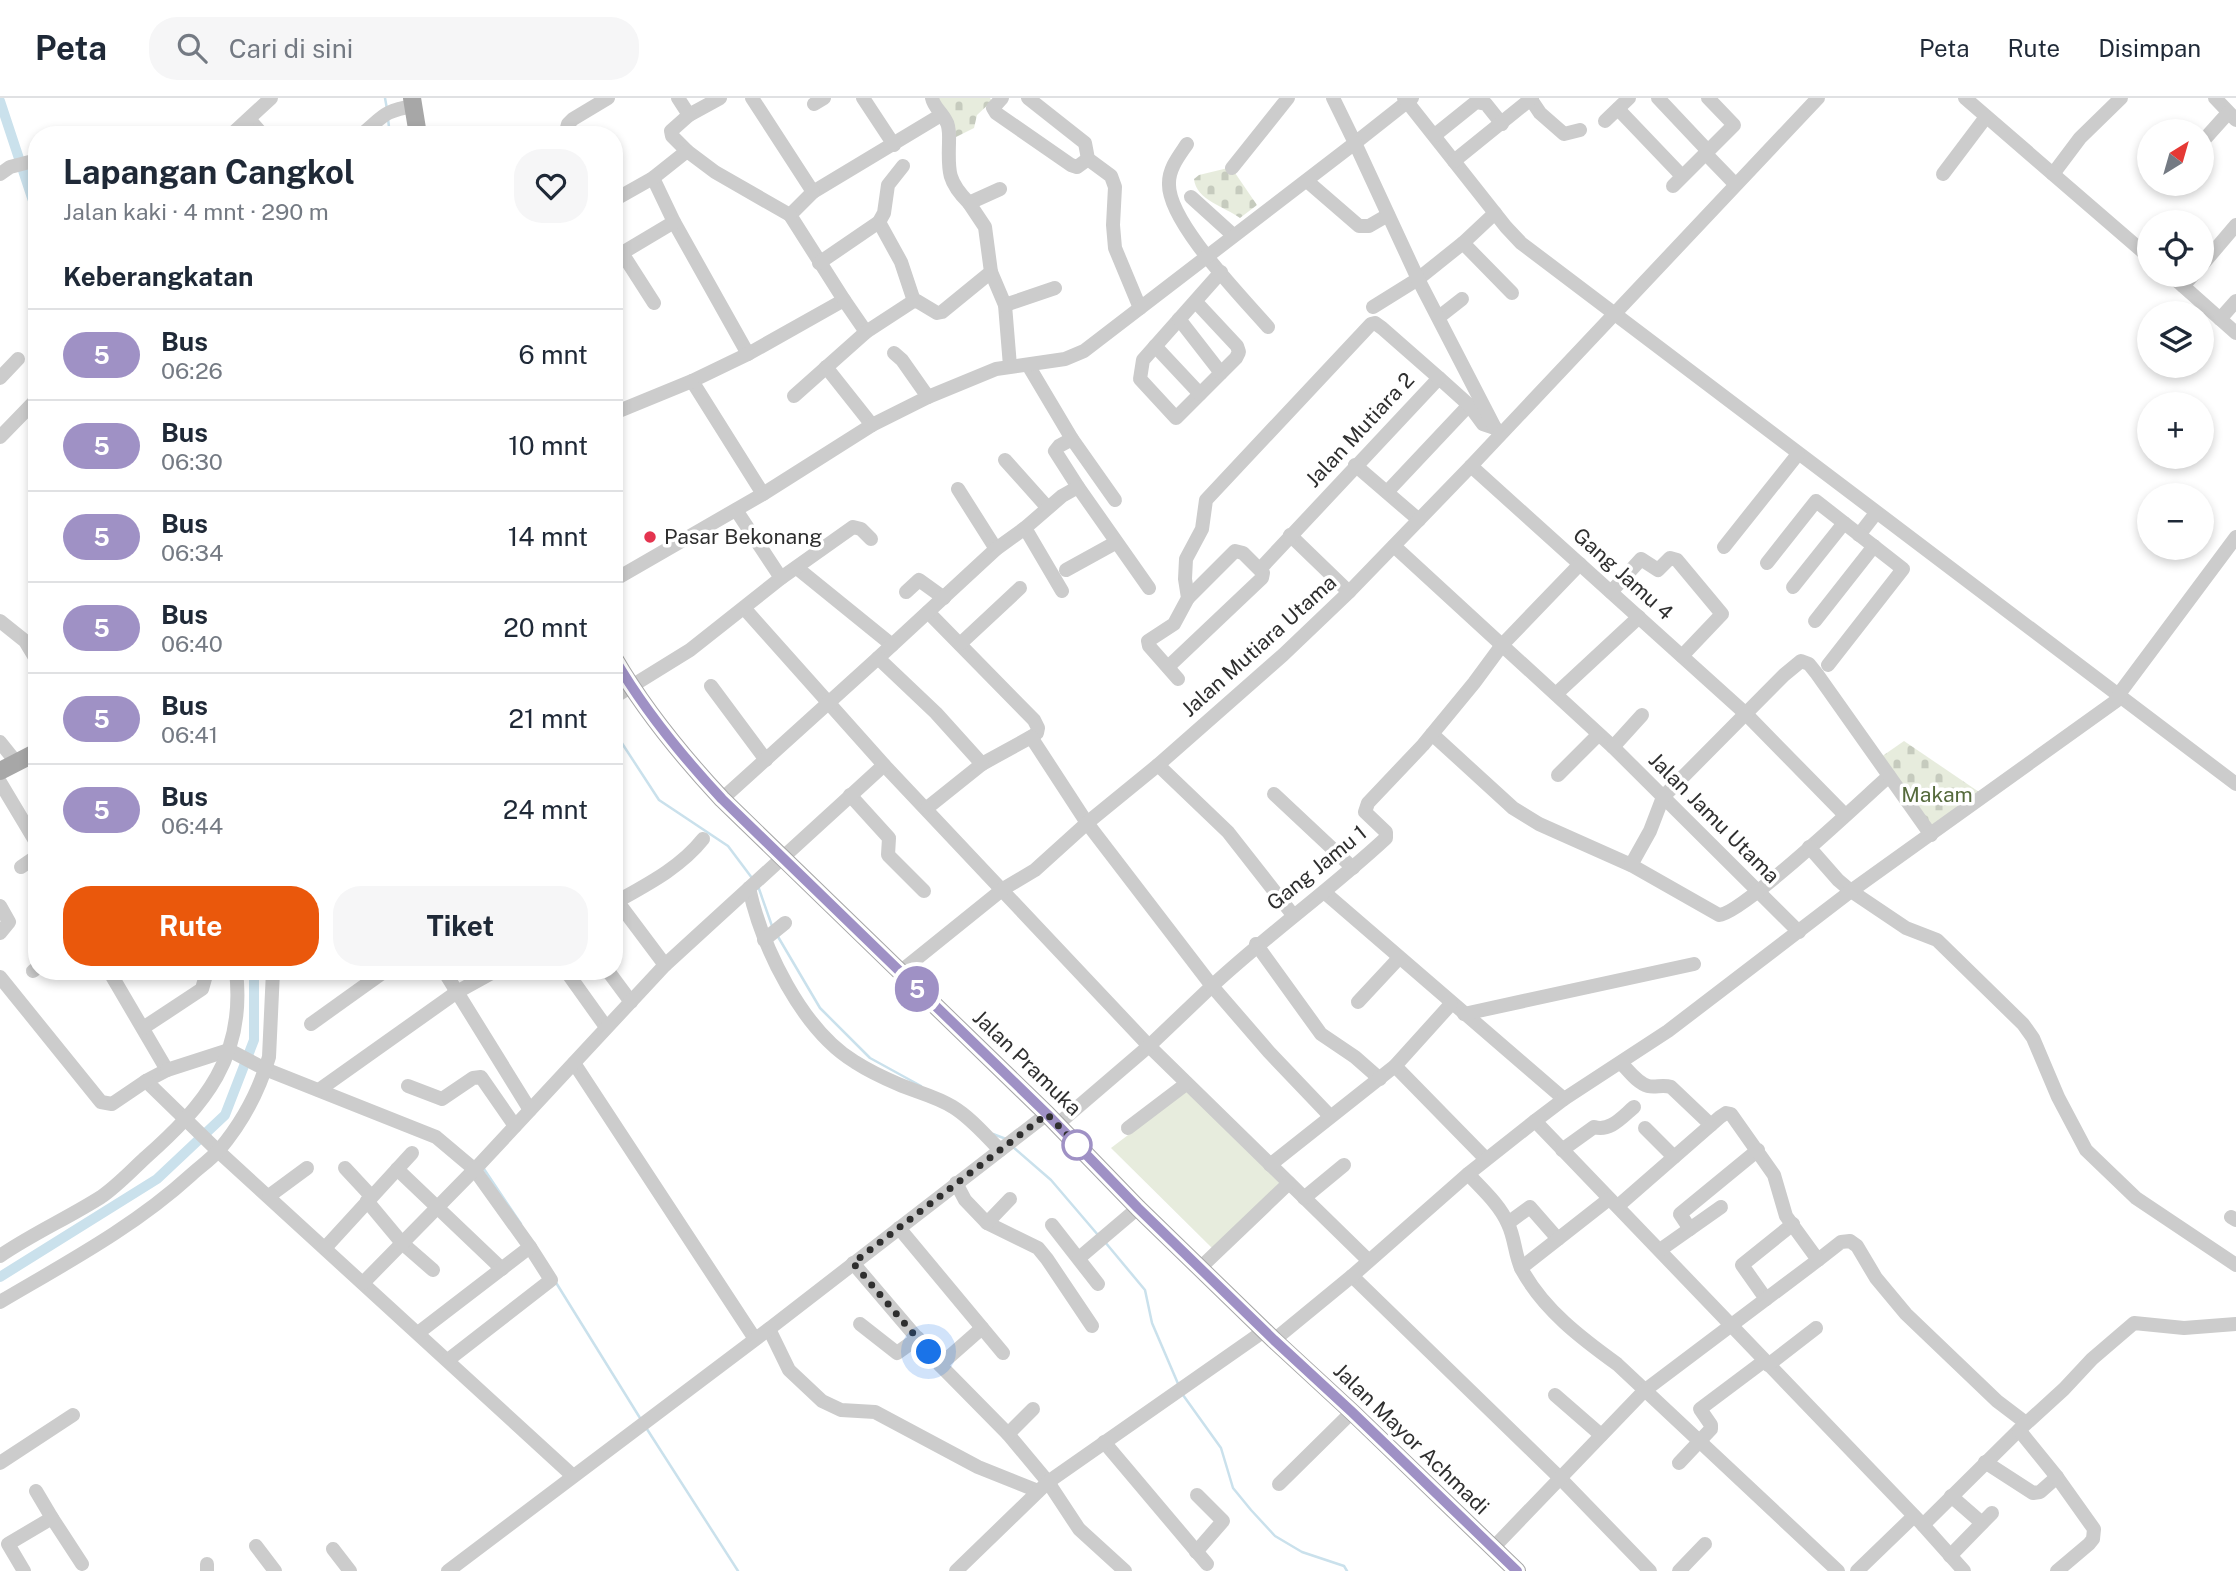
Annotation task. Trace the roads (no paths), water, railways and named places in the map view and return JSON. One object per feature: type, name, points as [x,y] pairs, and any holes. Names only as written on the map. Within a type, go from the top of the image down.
[{"type":"main road","points":[[413,102],[417,126]]},
{"type":"main road","name":"Jalan Pramuka","points":[[623,673],[678,752],[722,799],[1052,1119],[1138,1208],[1269,1336]]},
{"type":"main road","points":[[0,771],[28,756]]},
{"type":"main road","name":"Jalan Mayor Achmadi","points":[[1269,1336],[1517,1571]]},
{"type":"street","points":[[567,126],[573,119],[608,98]]},
{"type":"street","points":[[678,98],[689,115]]},
{"type":"street","points":[[720,98],[689,115],[671,131],[672,136],[715,172],[790,215],[866,332]]},
{"type":"street","points":[[752,98],[813,192]]},
{"type":"street","points":[[863,98],[894,145]]},
{"type":"street","points":[[932,98],[933,104],[947,121],[950,178],[954,188],[985,227],[991,272],[1005,305],[1010,366]]},
{"type":"street","points":[[1002,98],[993,108],[996,113],[1071,165],[1077,167],[1088,159]]},
{"type":"street","points":[[1028,98],[1086,143],[1088,159],[1111,176],[1115,187],[1112,225],[1115,248],[1140,308]]},
{"type":"street","points":[[1231,168],[1287,98]]},
{"type":"street","points":[[1333,98],[1418,279],[1498,430]]},
{"type":"street","points":[[1605,121],[1629,98]]},
{"type":"street","points":[[1658,98],[1735,184]]},
{"type":"street","points":[[1618,109],[1678,181],[1734,125],[1708,98]]},
{"type":"street","name":"Jalan Mutiara Utama","points":[[900,972],[1003,889],[1035,870],[1283,655],[1349,592],[1471,466],[1498,430],[1613,314],[1818,98]]},
{"type":"street","points":[[1965,98],[2137,247]]},
{"type":"street","points":[[2053,174],[2087,131],[2121,98]]},
{"type":"street","points":[[2214,132],[2232,116],[2215,98]]},
{"type":"street","points":[[241,126],[267,99]]},
{"type":"street","points":[[623,575],[763,494],[872,425],[928,397],[996,369],[1065,359],[1084,351],[1208,257],[1266,209],[1307,181],[1408,99],[1521,243],[2236,784]]},
{"type":"street","points":[[1454,160],[1531,99],[1540,113],[1564,134],[1580,130]]},
{"type":"street","points":[[371,126],[388,111],[413,102]]},
{"type":"street","points":[[1435,135],[1476,102],[1486,104],[1502,124]]},
{"type":"street","points":[[790,215],[813,192],[941,115]]},
{"type":"street","points":[[1943,174],[1986,117]]},
{"type":"street","points":[[249,118],[256,126]]},
{"type":"street","points":[[1187,144],[1172,167],[1170,198],[1177,213],[1208,257],[1268,327]]},
{"type":"street","points":[[623,195],[653,178],[687,151]]},
{"type":"street","points":[[5,171],[28,163]]},
{"type":"street","points":[[819,263],[879,222],[884,213],[888,185],[903,166]]},
{"type":"street","points":[[653,178],[674,222],[748,354]]},
{"type":"street","points":[[1307,181],[1359,226],[1369,226],[1388,215]]},
{"type":"street","points":[[969,204],[1000,189]]},
{"type":"street","points":[[1191,197],[1233,235]]},
{"type":"street","points":[[1373,307],[1418,279],[1495,213]]},
{"type":"street","points":[[623,249],[674,222]]},
{"type":"street","points":[[879,222],[901,262],[914,301],[937,313],[942,312],[991,272]]},
{"type":"street","points":[[2214,251],[2235,227]]},
{"type":"street","points":[[1463,243],[1511,293]]},
{"type":"street","points":[[623,260],[654,303]]},
{"type":"street","points":[[1195,301],[1237,346],[1239,352],[1179,417],[1172,416],[1140,379],[1143,360],[1178,319],[1221,272]]},
{"type":"street","points":[[2193,287],[2220,319],[2236,333]]},
{"type":"street","points":[[1005,305],[1055,288]]},
{"type":"street","points":[[1438,317],[1462,299]]},
{"type":"street","points":[[623,406],[692,381],[748,354],[844,300]]},
{"type":"street","points":[[794,396],[866,332],[914,301]]},
{"type":"street","points":[[2220,319],[2236,301]]},
{"type":"street","points":[[1178,319],[1221,373]]},
{"type":"street","points":[[1188,598],[1186,559],[1202,529],[1206,500],[1371,324],[1375,323],[1382,328],[1439,378]]},
{"type":"street","points":[[1155,346],[1200,394]]},
{"type":"street","points":[[894,353],[928,397]]},
{"type":"street","points":[[0,378],[18,359]]},
{"type":"street","points":[[1028,365],[1072,439],[1115,500]]},
{"type":"street","points":[[827,367],[872,425]]},
{"type":"street","name":"Jalan Mutiara 2","points":[[1168,667],[1262,578],[1260,569],[1439,378],[1469,405],[1483,424],[1498,430]]},
{"type":"street","points":[[692,381],[763,494]]},
{"type":"street","points":[[1387,492],[1469,405]]},
{"type":"street","points":[[0,436],[28,407]]},
{"type":"street","points":[[1072,439],[1055,451],[1115,543],[1149,588]]},
{"type":"street","points":[[1724,547],[1798,454]]},
{"type":"street","points":[[1005,460],[1048,507]]},
{"type":"street","points":[[1355,465],[1419,520]]},
{"type":"street","name":"Gang Jamu 4","points":[[1471,466],[1746,714],[1845,815]]},
{"type":"street","points":[[722,799],[996,549],[1048,507],[1078,487]]},
{"type":"street","points":[[958,489],[996,549]]},
{"type":"street","points":[[1767,563],[1816,501],[1903,569],[1828,665]]},
{"type":"street","points":[[736,510],[781,578]]},
{"type":"street","points":[[1859,535],[1876,513]]},
{"type":"street","points":[[1793,587],[1844,523]]},
{"type":"street","points":[[623,692],[691,650],[781,578],[853,527],[861,529],[871,539]]},
{"type":"street","points":[[1025,528],[1062,591]]},
{"type":"street","points":[[1290,536],[1349,592]]},
{"type":"street","points":[[956,1571],[1043,1486],[1179,1390],[1269,1336],[1352,1276],[1468,1174],[1535,1121],[1668,1031],[1852,891],[2116,701],[2236,537]]},
{"type":"street","points":[[1066,569],[1115,543]]},
{"type":"street","name":"Jalan Jamu Utama","points":[[1394,545],[1613,747],[1799,932]]},
{"type":"street","points":[[1815,621],[1874,546]]},
{"type":"street","points":[[1178,680],[1149,646],[1148,641],[1174,624],[1188,598],[1235,551],[1242,553],[1260,569]]},
{"type":"street","points":[[1611,592],[1641,559],[1658,570],[1671,558],[1677,560],[1722,614],[1682,656]]},
{"type":"street","name":"Gang Jamu 1","points":[[447,1571],[769,1329],[956,1183],[1007,1145],[1052,1119],[1149,1046],[1256,944],[1353,868],[1388,835],[1365,812],[1368,803],[1432,734],[1502,645],[1580,564]]},
{"type":"street","points":[[797,568],[892,645]]},
{"type":"street","points":[[906,592],[919,580],[944,597]]},
{"type":"street","points":[[960,644],[1020,588]]},
{"type":"street","points":[[744,608],[884,765],[1149,1046],[1368,1260]]},
{"type":"street","points":[[927,808],[982,764],[1031,737],[1037,733],[1038,728],[1034,720],[928,612]]},
{"type":"street","points":[[1556,694],[1639,617]]},
{"type":"street","points":[[0,621],[28,646]]},
{"type":"street","points":[[878,658],[936,713],[982,764]]},
{"type":"street","points":[[1631,865],[1650,831],[1663,797],[1801,661],[1809,664],[1931,835]]},
{"type":"street","points":[[711,686],[766,760]]},
{"type":"street","points":[[1613,747],[1642,715]]},
{"type":"street","points":[[1432,734],[1513,808],[1539,824],[1631,865],[1719,915],[1731,912],[1759,891],[1889,776]]},
{"type":"street","points":[[1558,775],[1598,735]]},
{"type":"street","points":[[1031,737],[1087,823],[1212,986],[1269,1052],[1330,1116]]},
{"type":"street","points":[[0,742],[16,762]]},
{"type":"street","points":[[363,1283],[478,1165],[665,965],[884,765]]},
{"type":"street","points":[[1158,765],[1228,832],[1293,915]]},
{"type":"street","points":[[0,782],[28,819]]},
{"type":"street","points":[[1274,794],[1353,868]]},
{"type":"street","points":[[850,795],[889,838],[887,849],[891,860],[924,891]]},
{"type":"street","points":[[623,896],[662,875],[691,853],[703,839]]},
{"type":"street","points":[[1809,847],[1838,880],[1852,891],[1906,928],[1937,940],[1945,947],[2023,1024],[2033,1038],[2058,1097],[2086,1150],[2136,1198],[2236,1265]]},
{"type":"street","points":[[21,867],[28,862]]},
{"type":"street","points":[[753,884],[755,918],[764,940],[799,1002],[831,1045],[855,1062],[953,1107],[1007,1145]]},
{"type":"street","points":[[1324,892],[1564,1100]]},
{"type":"street","points":[[0,906],[9,922],[0,933]]},
{"type":"street","points":[[623,910],[665,965]]},
{"type":"street","points":[[764,940],[785,923]]},
{"type":"street","points":[[1256,944],[1321,1034],[1355,1057],[1380,1079]]},
{"type":"street","points":[[1357,1002],[1399,958]]},
{"type":"street","points":[[1464,1014],[1694,964]]},
{"type":"street","points":[[0,977],[101,1101],[112,1104],[167,1070],[230,1051],[264,1068],[436,1137],[478,1165],[551,1280],[448,1360]]},
{"type":"street","points":[[114,980],[167,1070]]},
{"type":"street","points":[[143,1028],[202,989],[205,980]]},
{"type":"street","points":[[0,1256],[103,1195],[187,1122],[210,1090],[230,1051],[237,1028],[237,980]]},
{"type":"street","points":[[0,1302],[125,1228],[180,1185],[216,1149],[255,1096],[269,1057],[274,980]]},
{"type":"street","points":[[311,1024],[373,980]]},
{"type":"street","points":[[450,980],[530,1110]]},
{"type":"street","points":[[319,1090],[457,992],[479,980]]},
{"type":"street","points":[[572,980],[606,1027]]},
{"type":"street","points":[[615,980],[631,1002]]},
{"type":"street","points":[[1270,1165],[1395,1066],[1451,1004]]},
{"type":"street","points":[[573,1063],[755,1339]]},
{"type":"street","points":[[1621,1063],[1649,1087],[1671,1087],[1711,1125]]},
{"type":"street","points":[[1395,1066],[1486,1159]]},
{"type":"street","points":[[408,1086],[442,1099],[473,1078],[481,1077],[515,1126]]},
{"type":"street","points":[[146,1081],[216,1149],[573,1476]]},
{"type":"street","points":[[1128,1128],[1186,1084]]},
{"type":"street","points":[[1562,1150],[1594,1127],[1610,1127],[1634,1107]]},
{"type":"street","points":[[1521,1268],[1674,1157],[1726,1113],[1731,1114],[1774,1175],[1780,1201],[1818,1260]]},
{"type":"street","points":[[1535,1121],[1964,1571]]},
{"type":"street","points":[[1645,1128],[1674,1157]]},
{"type":"street","points":[[1690,1229],[1680,1214],[1758,1150]]},
{"type":"street","points":[[325,1248],[412,1153]]},
{"type":"street","points":[[1304,1198],[1344,1165]]},
{"type":"street","points":[[269,1196],[307,1168]]},
{"type":"street","points":[[345,1168],[402,1243],[433,1270]]},
{"type":"street","points":[[397,1169],[502,1269]]},
{"type":"street","points":[[1468,1174],[1500,1210],[1508,1223],[1521,1268],[1554,1312],[1578,1336],[1617,1364],[1644,1391],[1688,1453],[1838,1571]]},
{"type":"street","points":[[956,1183],[965,1199],[987,1223],[1038,1248],[1092,1326]]},
{"type":"street","points":[[1200,1268],[1289,1183]]},
{"type":"street","points":[[987,1223],[1010,1199]]},
{"type":"street","points":[[1508,1223],[1530,1207],[1558,1239]]},
{"type":"street","points":[[1660,1250],[1721,1207]]},
{"type":"street","points":[[1079,1258],[1138,1208]]},
{"type":"street","points":[[1766,1298],[1742,1265],[1793,1224]]},
{"type":"street","points":[[1052,1225],[1098,1284]]},
{"type":"street","points":[[899,1228],[1003,1353]]},
{"type":"street","points":[[1493,1548],[1644,1391],[1841,1242],[1850,1241],[1857,1245],[1876,1278],[1906,1314],[2023,1426],[2091,1523],[2094,1534],[2089,1544],[2057,1571]]},
{"type":"street","points":[[418,1333],[530,1247]]},
{"type":"street","points":[[853,1263],[940,1365],[1008,1434],[1043,1486],[1079,1529],[1125,1571]]},
{"type":"street","points":[[1352,1276],[1560,1478],[1650,1571]]},
{"type":"street","points":[[1857,1571],[1951,1496],[2092,1359],[2134,1323],[2184,1328],[2236,1324]]},
{"type":"street","points":[[860,1324],[897,1353],[918,1338]]},
{"type":"street","points":[[940,1365],[982,1328]]},
{"type":"street","points":[[1688,1453],[1711,1427],[1700,1409],[1816,1328]]},
{"type":"street","points":[[769,1329],[789,1370],[822,1401],[841,1410],[876,1412],[978,1467],[1043,1486]]},
{"type":"street","points":[[1555,1395],[1601,1436]]},
{"type":"street","points":[[1008,1434],[1033,1409]]},
{"type":"street","points":[[1279,1484],[1352,1412]]},
{"type":"street","points":[[0,1463],[73,1415]]},
{"type":"street","points":[[1104,1442],[1207,1564]]},
{"type":"street","points":[[1985,1462],[2033,1493],[2040,1492],[2057,1477]]},
{"type":"street","points":[[36,1490],[82,1564]]},
{"type":"street","points":[[1196,1552],[1223,1521],[1197,1495]]},
{"type":"street","points":[[1950,1556],[1987,1518],[1951,1496]]},
{"type":"street","points":[[24,1571],[4,1538],[52,1518]]},
{"type":"street","points":[[1679,1571],[1705,1544]]},
{"type":"street","points":[[256,1546],[270,1569]]},
{"type":"street","points":[[333,1549],[350,1571]]},
{"type":"waterway","points":[[385,98],[387,109]]},
{"type":"waterway","points":[[0,101],[28,186]]},
{"type":"waterway","points":[[388,119],[389,126]]},
{"type":"waterway","points":[[623,745],[659,800],[728,846],[752,878]]},
{"type":"waterway","points":[[758,886],[772,926]]},
{"type":"waterway","points":[[777,935],[820,1008],[870,1058],[921,1086]]},
{"type":"waterway","points":[[0,1277],[157,1179],[225,1115],[254,1040],[254,980]]},
{"type":"waterway","points":[[993,1134],[1006,1139]]},
{"type":"waterway","points":[[1013,1147],[1051,1180],[1098,1235]]},
{"type":"waterway","points":[[484,1169],[521,1224]]},
{"type":"waterway","points":[[1105,1242],[1145,1290],[1152,1323],[1179,1386]]},
{"type":"waterway","points":[[555,1281],[640,1418]]},
{"type":"waterway","points":[[1183,1395],[1221,1448],[1233,1488],[1275,1536],[1302,1552],[1344,1566],[1347,1571]]},
{"type":"waterway","points":[[645,1426],[738,1571]]},
{"type":"place","name":"Pasar Bekonang","points":[[650,537]]},
{"type":"park label","name":"Makam","points":[[1937,795]]}]
